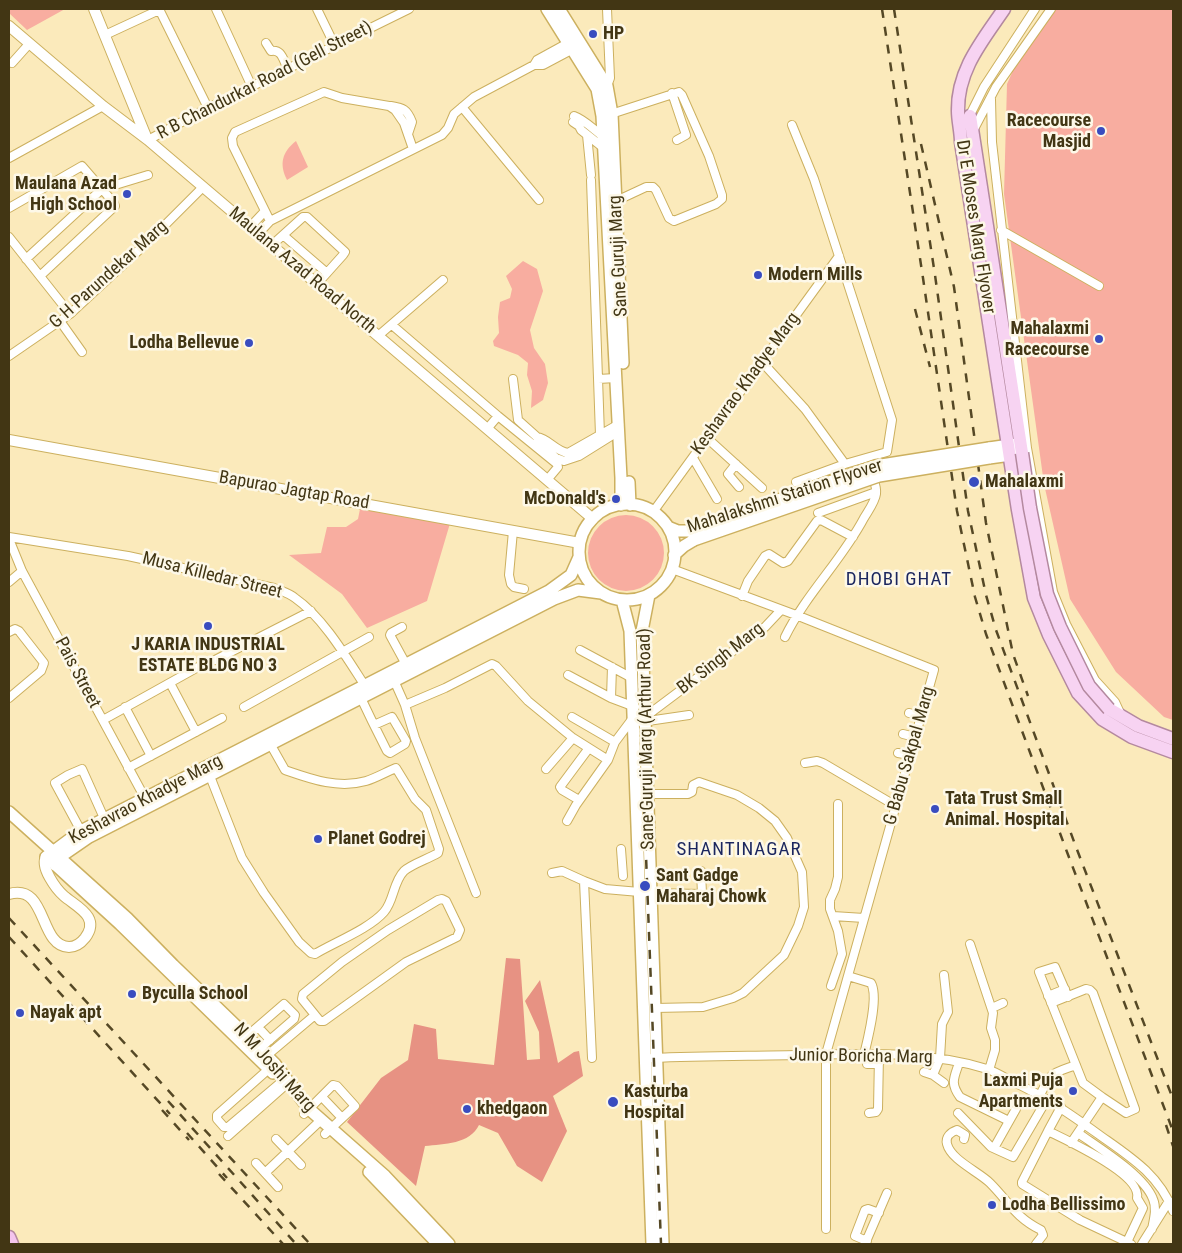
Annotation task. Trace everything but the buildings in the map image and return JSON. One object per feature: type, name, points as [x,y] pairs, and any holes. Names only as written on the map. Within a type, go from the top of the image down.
[{"type":"main road","points":[[547,9],[602,87]]},
{"type":"main road","points":[[559,9],[574,45]]},
{"type":"main road","name":"Dr E Moses Marg Flyover","points":[[1004,9],[971,56],[961,85],[958,110],[967,137],[1015,449],[1034,598],[1053,643],[1078,693],[1102,720],[1132,737],[1173,752]]},
{"type":"main road","name":"Sane Guruji Marg","points":[[602,87],[607,115],[616,201],[613,231]]},
{"type":"main road","name":"Sane Guruji Marg","points":[[607,115],[604,137],[616,283],[625,505]]},
{"type":"main road","name":"Dr E Moses Marg Flyover","points":[[967,137],[970,116]]},
{"type":"main road","name":"Sane Guruji Marg","points":[[619,373],[619,428],[625,505]]},
{"type":"main road","name":"Dr E Moses Marg Flyover","points":[[1015,449],[1030,508],[1047,594],[1060,627],[1089,686],[1110,709],[1121,717],[1138,726],[1173,739]]},
{"type":"main road","name":"Mahalakshmi Station Flyover","points":[[674,555],[692,536],[875,466],[1015,449]]},
{"type":"main road","points":[[625,505],[642,507],[653,512],[668,527],[673,541],[674,555],[672,569],[662,584],[649,595],[636,599],[622,600],[611,598],[601,593],[590,583],[582,571],[579,557],[580,543],[584,532],[593,519],[599,513],[625,505]]},
{"type":"main road","name":"Mahalakshmi Station Flyover","points":[[668,527],[692,536]]},
{"type":"main road","name":"Keshavrao Khadye Marg","points":[[408,668],[549,591],[571,575],[579,557]]},
{"type":"main road","name":"Keshavrao Khadye Marg","points":[[53,858],[147,802],[365,692],[408,668],[554,599],[578,590],[601,593]]},
{"type":"main road","name":"Sane Guruji Marg (Arthur Road)","points":[[649,595],[642,631],[644,689],[639,716],[638,853],[645,1058],[652,1076]]},
{"type":"main road","name":"Sane Guruji Marg (Arthur Road)","points":[[622,600],[630,631],[632,684],[639,716],[648,794],[657,1058],[652,1076],[653,1116],[655,1170],[663,1244]]},
{"type":"main road","points":[[631,655],[643,654]]},
{"type":"main road","points":[[632,684],[644,689]]},
{"type":"main road","name":"Keshavrao Khadye Marg","points":[[53,858],[81,831],[104,818],[147,802]]},
{"type":"main road","name":"N M Joshi Marg","points":[[9,812],[53,858]]},
{"type":"main road","name":"N M Joshi Marg","points":[[9,820],[123,921],[170,968],[243,1035],[318,1123],[382,1179],[436,1238],[449,1244]]},
{"type":"main road","name":"Sane Guruji Marg (Arthur Road)","points":[[652,1244],[655,1170]]},
{"type":"street","points":[[94,9],[148,140]]},
{"type":"street","points":[[105,35],[159,9],[208,108]]},
{"type":"street","points":[[216,9],[252,86]]},
{"type":"street","points":[[318,9],[334,46]]},
{"type":"street","name":"R B Chandurkar Road (Gell Street)","points":[[148,140],[252,86],[410,9]]},
{"type":"street","name":"Sane Guruji Marg","points":[[602,87],[610,78],[607,9]]},
{"type":"street","points":[[967,137],[991,99],[996,87],[1052,9]]},
{"type":"street","points":[[970,116],[984,87],[1031,10]]},
{"type":"street","name":"Maulana Azad Road North","points":[[9,26],[103,106],[148,140],[593,519]]},
{"type":"street","points":[[266,43],[271,51],[279,51],[288,69]]},
{"type":"street","points":[[12,63],[29,44]]},
{"type":"street","points":[[254,230],[442,135],[448,128],[454,114],[474,97],[534,65],[542,65],[574,45]]},
{"type":"street","points":[[270,221],[233,146],[232,138],[235,132],[324,92],[342,98],[389,106],[396,110],[404,123],[413,149]]},
{"type":"street","points":[[607,115],[679,92],[709,156],[722,195],[722,199],[716,204],[674,221],[669,218],[653,187],[646,187],[616,201]]},
{"type":"street","points":[[672,93],[686,135],[677,140]]},
{"type":"street","points":[[991,99],[992,142],[1027,448],[1053,592],[1066,624],[1095,680],[1115,702],[1121,717]]},
{"type":"street","points":[[9,158],[103,106]]},
{"type":"street","points":[[462,107],[539,200]]},
{"type":"street","points":[[604,137],[582,119],[573,119],[587,135],[605,150]]},
{"type":"street","points":[[792,125],[814,179],[892,420],[887,452],[845,464],[796,482]]},
{"type":"street","points":[[587,135],[594,233],[600,435]]},
{"type":"street","points":[[9,208],[80,166],[86,168],[114,203],[115,206],[40,276]]},
{"type":"street","points":[[26,258],[102,189],[148,174]]},
{"type":"street","name":"G H Parundekar Marg","points":[[10,353],[70,314],[153,237],[203,187]]},
{"type":"street","points":[[254,230],[265,211]]},
{"type":"street","points":[[272,246],[303,217],[306,217],[344,250],[343,256],[317,284]]},
{"type":"street","points":[[1002,230],[1098,286]]},
{"type":"street","points":[[594,233],[613,231]]},
{"type":"street","points":[[284,235],[327,273]]},
{"type":"street","points":[[10,242],[26,258],[70,314]]},
{"type":"street","name":"Keshavrao Khadye Marg","points":[[653,512],[838,256]]},
{"type":"street","points":[[378,336],[443,280]]},
{"type":"street","points":[[60,321],[82,352]]},
{"type":"street","points":[[392,324],[490,410],[558,465],[547,480]]},
{"type":"street","points":[[762,362],[805,409],[845,464]]},
{"type":"street","points":[[598,379],[619,373]]},
{"type":"street","points":[[445,393],[453,378]]},
{"type":"street","points":[[513,379],[518,420],[556,458],[564,461],[579,456],[619,428]]},
{"type":"street","points":[[445,393],[460,383]]},
{"type":"street","points":[[483,425],[490,410]]},
{"type":"street","points":[[483,425],[498,416]]},
{"type":"street","points":[[537,437],[542,438],[559,451],[565,453],[573,451],[600,435],[619,428]]},
{"type":"street","points":[[707,438],[762,488]]},
{"type":"street","name":"Bapurao Jagtap Road","points":[[9,440],[580,543]]},
{"type":"street","points":[[692,458],[717,499]]},
{"type":"street","points":[[785,637],[796,615],[842,555],[876,496],[867,459]]},
{"type":"street","points":[[736,464],[728,474],[739,487]]},
{"type":"street","points":[[818,513],[876,492]]},
{"type":"street","points":[[742,596],[748,581],[766,556],[769,554],[783,563],[788,561],[817,521],[822,520],[853,537]]},
{"type":"street","points":[[512,531],[509,579],[514,587],[524,589]]},
{"type":"street","name":"Pais Street","points":[[9,538],[22,571],[147,802]]},
{"type":"street","name":"Musa Killedar Street","points":[[9,538],[128,556],[274,588],[294,596],[311,611],[343,652],[365,692],[374,725],[388,752],[405,744],[406,741],[392,717],[374,725]]},
{"type":"street","name":"G Babu Sakpal Marg","points":[[672,569],[796,615],[934,670],[826,1054],[826,1229]]},
{"type":"street","points":[[9,582],[22,571]]},
{"type":"street","name":"BK Singh Marg","points":[[567,821],[579,800],[608,760],[615,742],[639,716],[765,627],[781,610]]},
{"type":"street","points":[[215,660],[311,611]]},
{"type":"street","points":[[402,626],[390,635],[408,668]]},
{"type":"street","points":[[9,632],[15,629],[19,631],[44,663],[41,672],[9,698]]},
{"type":"street","points":[[244,707],[369,637]]},
{"type":"street","points":[[580,650],[612,667],[632,684]]},
{"type":"street","points":[[405,704],[445,688],[492,664],[496,666],[528,702],[573,738],[608,760]]},
{"type":"street","points":[[102,720],[200,666]]},
{"type":"street","points":[[611,698],[612,667]]},
{"type":"street","points":[[568,675],[611,698],[639,716],[689,715]]},
{"type":"street","points":[[392,676],[405,704],[415,738],[476,893]]},
{"type":"street","points":[[170,683],[196,732]]},
{"type":"street","points":[[125,707],[151,756]]},
{"type":"street","points":[[909,713],[921,716]]},
{"type":"street","points":[[572,717],[615,742]]},
{"type":"street","points":[[128,768],[222,718]]},
{"type":"street","points":[[903,734],[915,737]]},
{"type":"street","points":[[546,769],[573,738]]},
{"type":"street","points":[[208,771],[242,858],[299,942],[311,953],[315,954],[373,922],[384,912],[393,898],[399,879],[405,871],[438,853],[440,849],[426,810],[414,799],[396,768],[367,780],[351,784],[324,783],[285,770],[268,740]]},
{"type":"street","points":[[579,800],[560,787],[589,748]]},
{"type":"street","points":[[898,752],[910,755]]},
{"type":"street","points":[[805,763],[817,761],[896,806]]},
{"type":"street","points":[[81,831],[55,783],[68,775],[82,770],[104,818]]},
{"type":"street","points":[[648,794],[688,794],[692,792],[693,785],[699,782],[737,794],[759,808],[775,821],[787,838],[802,872],[804,894],[802,917],[784,955],[743,993],[703,1007],[655,1008]]},
{"type":"street","points":[[831,986],[842,954],[838,932],[830,909],[830,900],[838,877],[838,804]]},
{"type":"street","points":[[623,876],[622,852],[638,853]]},
{"type":"street","name":"Keshavrao Khadye Marg","points":[[9,894],[22,892],[29,896],[59,945],[66,947],[75,946],[84,939],[89,931],[90,922],[80,907],[59,892],[52,880],[53,858]]},
{"type":"street","points":[[552,873],[562,871],[605,889],[651,893],[702,894],[701,871]]},
{"type":"street","points":[[584,881],[592,1058]]},
{"type":"street","points":[[438,900],[446,901],[460,930],[457,937],[406,962],[322,1022],[315,1015],[302,999],[303,994],[342,962],[388,930],[438,900]]},
{"type":"street","points":[[833,916],[864,918]]},
{"type":"street","points":[[970,944],[992,1008],[991,1028],[995,1040],[995,1050],[989,1070]]},
{"type":"street","points":[[842,954],[854,956]]},
{"type":"street","points":[[1049,999],[1086,989],[1092,991],[1135,1109],[1126,1113],[1084,1085],[1049,999],[1039,974],[1040,972],[1055,967],[1066,993]]},
{"type":"street","points":[[933,1075],[940,1058],[942,1024],[948,1012],[944,975]]},
{"type":"street","points":[[848,976],[871,983],[874,990],[871,1022],[864,1054]]},
{"type":"street","points":[[992,1008],[1003,1003]]},
{"type":"street","points":[[243,1035],[258,1027],[284,1004],[291,1010],[295,1018],[270,1040],[264,1059]]},
{"type":"street","points":[[285,1082],[228,1127],[225,1128],[217,1119],[217,1115],[264,1059],[315,1015]]},
{"type":"street","points":[[258,1027],[270,1040]]},
{"type":"street","name":"Junior Boricha Marg","points":[[645,1058],[826,1054],[912,1055],[940,1058],[989,1070],[1061,1108],[1140,1164],[1157,1181],[1173,1211]]},
{"type":"street","points":[[869,1113],[876,1112],[878,1109],[879,1055]]},
{"type":"street","points":[[959,1063],[953,1081],[955,1090],[960,1097],[1010,1121]]},
{"type":"street","points":[[867,1064],[879,1064]]},
{"type":"street","points":[[958,1113],[988,1145],[1010,1156],[1015,1155],[1043,1097],[1049,1077],[1076,1065]]},
{"type":"street","points":[[924,1072],[933,1075],[944,1083]]},
{"type":"street","points":[[228,1136],[285,1082]]},
{"type":"street","points":[[307,1111],[333,1086],[337,1086],[355,1106],[328,1132]]},
{"type":"street","points":[[322,1097],[342,1118]]},
{"type":"street","points":[[1072,1143],[1102,1098]]},
{"type":"street","points":[[1048,1131],[1110,1164],[1135,1187],[1138,1194],[1137,1198],[1143,1208],[1129,1233],[1129,1243],[1080,1220],[1022,1183],[1048,1131],[1061,1108]]},
{"type":"street","points":[[994,1148],[1016,1109]]},
{"type":"street","points":[[265,1173],[318,1123]]},
{"type":"street","points":[[964,1139],[964,1135],[957,1130],[948,1136],[946,1143],[950,1151],[990,1183],[1014,1212],[1041,1230],[1043,1235],[1036,1244]]},
{"type":"street","points":[[1078,1133],[1139,1178],[1148,1189],[1153,1200],[1155,1212],[1152,1229]]},
{"type":"street","points":[[1095,1145],[1101,1136]]},
{"type":"street","points":[[276,1139],[301,1165]]},
{"type":"street","points":[[1114,1159],[1121,1150]]},
{"type":"street","points":[[256,1163],[278,1188]]},
{"type":"street","points":[[1132,1173],[1140,1164]]},
{"type":"street","points":[[878,1213],[868,1209],[865,1210],[855,1236],[866,1243],[887,1194]]},
{"type":"street","points":[[1129,1233],[1144,1242],[1169,1201]]},
{"type":"shaded area","points":[[9,9],[65,9],[27,30],[9,13]]},
{"type":"shaded area","name":"Mahalaxmi Racecourse","points":[[1049,9],[1173,9],[1173,720],[1164,717],[1116,672],[1070,599],[1044,484],[1004,194],[1007,84],[1023,48]]},
{"type":"shaded area","points":[[296,141],[308,167],[287,180],[283,169],[283,159],[288,149]]},
{"type":"shaded area","points":[[523,261],[537,269],[543,291],[530,330],[534,348],[545,364],[548,383],[543,400],[531,408],[532,391],[527,375],[528,363],[518,355],[494,346],[493,341],[499,333],[498,317],[500,302],[510,298],[512,289],[506,276]]},
{"type":"shaded area","points":[[361,504],[451,520],[427,601],[367,628],[342,594],[289,555],[321,553],[327,527],[346,527],[358,519]]},
{"type":"shaded area","points":[[626,515],[641,518],[653,526],[661,538],[664,553],[661,568],[653,580],[641,588],[626,591],[611,588],[599,580],[591,568],[588,553],[591,538],[599,526],[611,518]]},
{"type":"shaded area","points":[[506,958],[520,959],[527,1060],[540,1059],[539,1032],[525,1001],[540,980],[558,1063],[574,1052],[579,1051],[583,1076],[553,1096],[567,1131],[542,1182],[517,1166],[498,1133],[479,1125],[469,1136],[456,1142],[425,1146],[416,1186],[347,1122],[381,1078],[408,1060],[414,1024],[436,1029],[438,1059],[494,1065]]},
{"type":"railway","points":[[882,9],[957,511],[975,597],[986,634],[1173,1131]]},
{"type":"railway","points":[[894,9],[935,275],[968,511],[986,595],[996,630],[1076,847],[1173,1099]]},
{"type":"railway","points":[[921,144],[954,287],[986,523],[1013,654],[1028,696]]},
{"type":"railway","points":[[915,309],[930,367]]},
{"type":"railway","points":[[642,752],[661,1244]]},
{"type":"railway","points":[[9,918],[310,1244]]},
{"type":"railway","points":[[9,937],[170,1114]]},
{"type":"railway","points":[[168,1101],[296,1244]]},
{"type":"railway","points":[[162,1110],[189,1140]]},
{"type":"railway","points":[[1166,1125],[1173,1146]]},
{"type":"railway","points":[[187,1133],[227,1178]]},
{"type":"railway","points":[[219,1174],[283,1244]]},
{"type":"place","name":"HP","points":[[593,34]]},
{"type":"place","name":"Racecourse Masjid","points":[[1101,131]]},
{"type":"place","name":"Maulana Azad High School","points":[[127,194]]},
{"type":"place","name":"Modern Mills","points":[[758,275]]},
{"type":"place","name":"Mahalaxmi Racecourse","points":[[1099,339]]},
{"type":"place","name":"Lodha Bellevue","points":[[249,343]]},
{"type":"place","name":"Mahalaxmi","points":[[974,482]]},
{"type":"place","name":"McDonald's","points":[[616,499]]},
{"type":"place","name":"J KARIA INDUSTRIAL ESTATE BLDG NO 3","points":[[208,626]]},
{"type":"place","name":"Tata Trust Small Animal. Hospital","points":[[935,809]]},
{"type":"place","name":"Planet Godrej","points":[[318,839]]},
{"type":"place","name":"Sant Gadge Maharaj Chowk","points":[[645,886]]},
{"type":"place","name":"Byculla School","points":[[132,994]]},
{"type":"place","name":"Nayak apt","points":[[20,1013]]},
{"type":"place","name":"Laxmi Puja Apartments","points":[[1073,1091]]},
{"type":"place","name":"Kasturba Hospital","points":[[613,1102]]},
{"type":"place","name":"khedgaon","points":[[467,1109]]},
{"type":"place","name":"Lodha Bellissimo","points":[[992,1205]]},
{"type":"district","name":"DHOBI GHAT","points":[[899,580]]},
{"type":"district","name":"SHANTINAGAR","points":[[739,850]]}]
